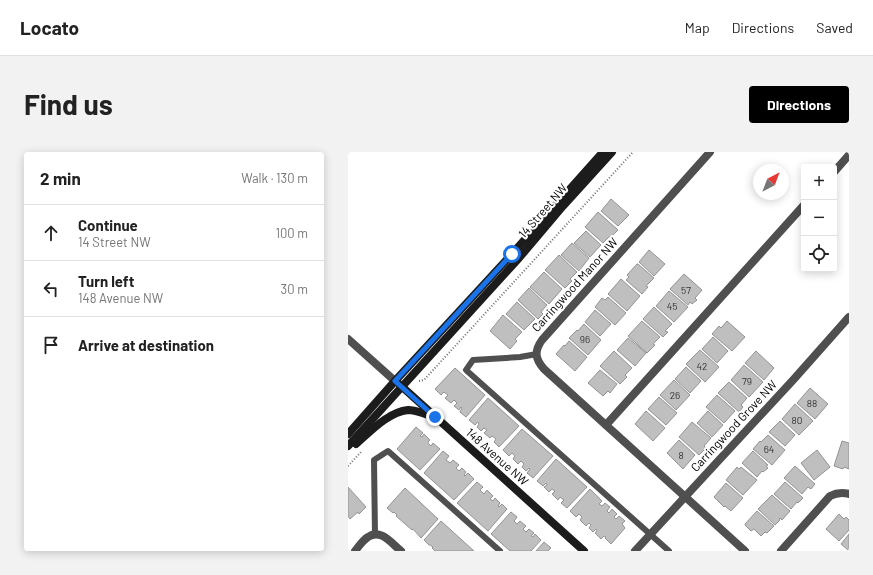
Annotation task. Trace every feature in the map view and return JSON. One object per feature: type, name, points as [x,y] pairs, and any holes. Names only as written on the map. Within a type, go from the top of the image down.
[{"type":"main road","name":"14 Street NW","points":[[348,434],[603,152]]},
{"type":"main road","name":"14 Street NW","points":[[348,446],[519,258],[612,152]]},
{"type":"main road","name":"148 Avenue NW","points":[[395,381],[584,551]]},
{"type":"main road","points":[[348,452],[374,428],[396,413],[408,410],[435,417]]},
{"type":"street","name":"Carringwood Manor NW","points":[[536,354],[537,348],[542,340],[710,152]]},
{"type":"street","points":[[837,169],[849,155]]},
{"type":"street","points":[[606,425],[801,208]]},
{"type":"street","name":"Carringwood Grove NW","points":[[635,551],[794,379],[849,317]]},
{"type":"street","points":[[348,339],[395,381]]},
{"type":"street","points":[[536,354],[539,363],[544,369],[745,551]]},
{"type":"street","points":[[780,551],[830,496],[837,493],[849,494]]},
{"type":"street","points":[[355,551],[368,537],[375,534],[385,537],[401,551]]},
{"type":"lane","points":[[536,354],[520,357],[473,360],[466,370],[668,551]]},
{"type":"lane","points":[[375,534],[374,460],[388,451],[500,551]]},
{"type":"path","points":[[409,393],[419,381],[424,380],[443,360],[633,152]]},
{"type":"path","points":[[348,466],[361,452]]},
{"type":"building","points":[[611,199],[629,215],[618,226],[601,211]]},
{"type":"building","points":[[598,212],[618,230],[603,243],[585,227]]},
{"type":"building","points":[[586,231],[601,245],[590,257],[574,243]]},
{"type":"building","points":[[572,243],[589,258],[579,271],[561,255]]},
{"type":"building","points":[[649,250],[665,264],[654,276],[639,262]]},
{"type":"building","points":[[559,255],[577,272],[570,279],[572,281],[565,288],[545,270]]},
{"type":"building","points":[[637,264],[654,278],[646,286],[648,287],[642,294],[626,280],[629,277],[627,275]]},
{"type":"building","points":[[544,272],[562,289],[549,304],[530,287]]},
{"type":"building","points":[[684,274],[702,290],[695,298],[697,300],[692,304],[690,302],[688,305],[670,289]]},
{"type":"building","points":[[621,279],[640,296],[627,311],[608,294]]},
{"type":"building","points":[[529,288],[547,305],[541,312],[543,314],[538,319],[518,300]]},
{"type":"building","points":[[669,291],[688,307],[674,322],[656,306]]},
{"type":"building","points":[[608,297],[626,313],[615,325],[595,307],[602,298],[605,300]]},
{"type":"building","points":[[517,302],[535,319],[524,330],[506,314]]},
{"type":"building","points":[[654,307],[672,324],[665,331],[668,332],[663,337],[643,319]]},
{"type":"building","points":[[595,310],[611,324],[600,336],[585,322]]},
{"type":"building","points":[[503,315],[522,332],[515,339],[517,341],[510,349],[490,331]]},
{"type":"building","points":[[642,321],[660,337],[647,353],[628,336]]},
{"type":"building","points":[[727,321],[745,337],[732,351],[712,334],[719,326],[721,328]]},
{"type":"building","points":[[584,324],[601,340],[588,355],[569,338]]},
{"type":"building","points":[[713,337],[728,351],[717,363],[702,349]]},
{"type":"building","points":[[628,338],[646,353],[635,366],[617,350]]},
{"type":"building","points":[[569,341],[587,357],[575,371],[556,354]]},
{"type":"building","points":[[700,350],[719,367],[705,382],[686,364]]},
{"type":"building","points":[[614,351],[632,368],[625,375],[627,377],[620,384],[600,366]]},
{"type":"building","points":[[756,351],[774,368],[764,380],[745,363]]},
{"type":"building","points":[[744,365],[763,382],[749,397],[731,380]]},
{"type":"building","points":[[686,367],[701,381],[690,393],[675,379]]},
{"type":"building","points":[[455,368],[485,395],[466,417],[460,412],[461,407],[459,410],[454,406],[457,403],[454,400],[451,403],[445,398],[448,395],[444,392],[441,395],[435,389]]},
{"type":"building","points":[[600,370],[617,384],[610,393],[608,391],[603,396],[588,383]]},
{"type":"building","points":[[674,380],[690,395],[676,410],[660,395]]},
{"type":"building","points":[[729,382],[747,398],[741,405],[743,407],[739,412],[718,393]]},
{"type":"building","points":[[810,388],[828,404],[815,419],[797,403]]},
{"type":"building","points":[[717,395],[735,411],[724,423],[706,407]]},
{"type":"building","points":[[659,397],[677,413],[666,425],[648,409]]},
{"type":"building","points":[[488,398],[519,426],[499,447],[494,442],[496,439],[492,436],[490,438],[484,433],[487,430],[484,428],[481,431],[477,427],[479,424],[478,422],[475,425],[469,420]]},
{"type":"building","points":[[795,404],[813,421],[799,435],[782,419]]},
{"type":"building","points":[[646,411],[665,428],[653,441],[635,424]]},
{"type":"building","points":[[708,411],[723,425],[712,437],[697,423]]},
{"type":"building","points":[[780,421],[795,435],[785,446],[769,432]]},
{"type":"building","points":[[692,422],[711,438],[704,446],[706,448],[699,455],[679,437]]},
{"type":"building","points":[[416,427],[423,433],[420,436],[422,437],[424,434],[430,440],[428,443],[431,446],[433,443],[440,449],[420,470],[397,449]]},
{"type":"building","points":[[522,429],[553,456],[533,478],[527,473],[530,469],[529,468],[526,471],[522,467],[524,464],[521,461],[518,464],[513,459],[515,456],[512,453],[509,456],[503,450]]},
{"type":"building","points":[[768,435],[785,450],[772,465],[753,449]]},
{"type":"building","points":[[679,440],[695,455],[683,469],[667,453]]},
{"type":"building","points":[[842,441],[849,443],[849,469],[834,466]]},
{"type":"building","points":[[817,450],[830,467],[814,480],[801,463]]},
{"type":"building","points":[[443,451],[449,456],[446,460],[450,463],[453,460],[459,465],[456,468],[459,471],[462,468],[466,472],[464,475],[465,476],[468,473],[474,479],[454,500],[424,473]]},
{"type":"building","points":[[753,451],[768,465],[766,466],[768,468],[763,472],[762,471],[757,477],[742,463]]},
{"type":"building","points":[[556,459],[587,487],[567,508],[561,503],[564,500],[560,497],[558,500],[552,494],[555,491],[552,489],[549,492],[544,487],[547,485],[546,483],[543,486],[537,481]]},
{"type":"building","points":[[795,466],[815,484],[811,489],[808,487],[802,494],[784,478]]},
{"type":"building","points":[[737,467],[739,469],[741,467],[757,480],[743,495],[726,480]]},
{"type":"building","points":[[477,482],[483,487],[480,490],[484,494],[487,490],[493,496],[490,499],[493,501],[495,498],[500,503],[498,506],[499,507],[502,504],[507,509],[488,531],[457,503]]},
{"type":"building","points":[[785,482],[803,498],[791,509],[774,494]]},
{"type":"building","points":[[726,483],[743,498],[731,511],[725,506],[724,507],[714,497]]},
{"type":"building","points":[[348,487],[366,507],[359,514],[358,512],[350,519],[348,516]]},
{"type":"building","points":[[405,488],[438,519],[421,538],[413,529],[412,530],[396,516],[397,515],[394,512],[393,513],[387,508]]},
{"type":"building","points":[[590,489],[602,501],[599,504],[602,506],[605,503],[610,507],[607,511],[609,513],[612,509],[617,514],[614,517],[616,519],[619,516],[625,521],[622,524],[625,528],[611,544],[605,538],[606,537],[604,536],[601,539],[595,533],[597,531],[596,529],[593,532],[589,528],[591,525],[589,523],[586,526],[580,520],[582,517],[579,514],[576,517],[570,511]]},
{"type":"building","points":[[772,495],[790,511],[782,520],[780,518],[775,525],[758,509]]},
{"type":"building","points":[[757,511],[774,526],[767,533],[765,532],[761,536],[754,529],[751,531],[745,525]]},
{"type":"building","points":[[511,512],[517,517],[514,521],[517,524],[520,521],[526,526],[523,529],[526,532],[529,529],[534,533],[531,536],[533,537],[535,534],[541,540],[531,551],[510,551],[491,534]]},
{"type":"building","points":[[839,514],[844,519],[846,517],[849,520],[849,530],[839,541],[826,529]]},
{"type":"building","points":[[441,521],[474,551],[435,551],[432,548],[433,547],[424,540]]},
{"type":"building","points":[[849,534],[849,551],[841,544]]},
{"type":"building","points":[[544,542],[551,548],[548,551],[536,551]]},
{"type":"route","points":[[435,417],[395,381],[512,254]]}]
